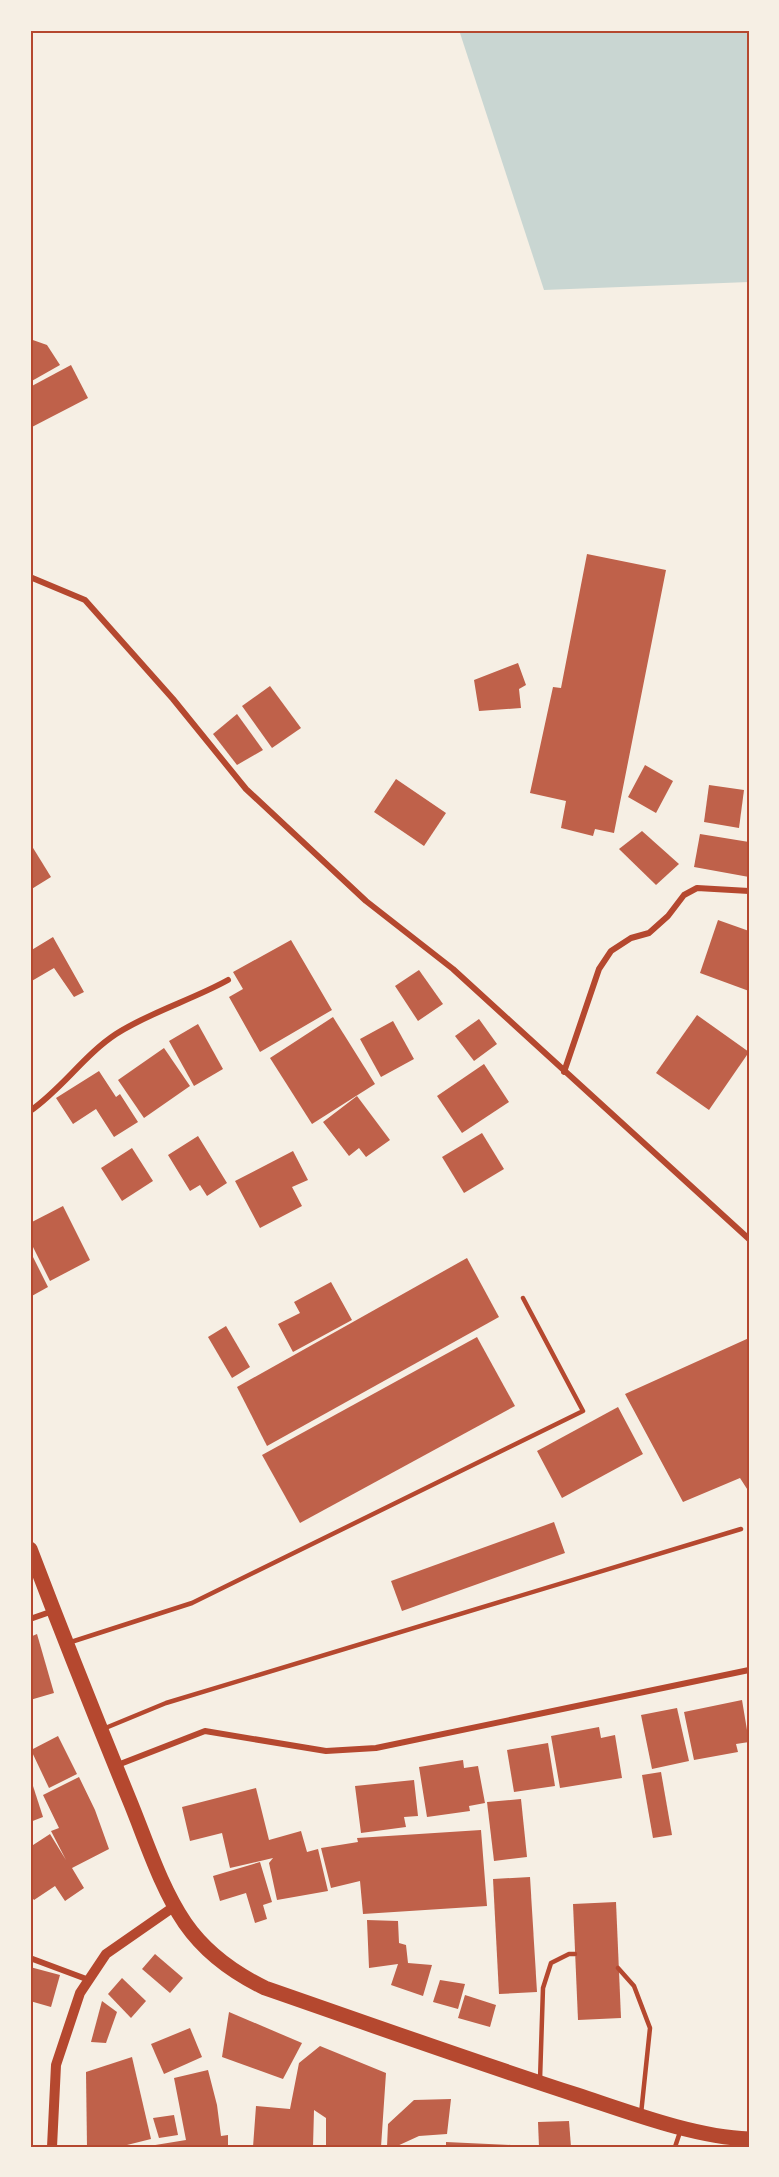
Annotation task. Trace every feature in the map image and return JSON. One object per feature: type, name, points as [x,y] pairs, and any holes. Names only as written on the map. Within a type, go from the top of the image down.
[{"type":"main road","points":[[30,1549],[100,1730],[159,1873],[186,1924],[234,1972],[258,1984],[641,2116],[682,2127],[749,2139]]},
{"type":"street","points":[[30,577],[85,600],[173,699],[246,789],[366,901],[453,969],[749,1239]]},
{"type":"street","points":[[564,1072],[599,969],[611,951],[631,938],[649,933],[668,916],[684,895],[697,888],[749,891]]},
{"type":"street","points":[[30,1111],[94,1051],[116,1035],[153,1013],[209,991],[228,980]]},
{"type":"street","points":[[30,1619],[53,1611]]},
{"type":"street","points":[[115,1766],[205,1731],[326,1751],[376,1748],[749,1670]]},
{"type":"street","points":[[52,2147],[56,2065],[80,1993],[106,1954],[175,1906]]},
{"type":"street","points":[[30,1958],[89,1980]]},
{"type":"lane","points":[[66,1644],[192,1603],[583,1411],[523,1298]]},
{"type":"lane","points":[[100,1730],[166,1703],[741,1529]]},
{"type":"lane","points":[[540,2083],[543,1988],[551,1963],[569,1954],[575,1954]]},
{"type":"lane","points":[[618,1968],[634,1986],[650,2028],[641,2116]]},
{"type":"lane","points":[[675,2147],[682,2127]]},
{"type":"shaded area","points":[[459,30],[749,30],[749,282],[544,290]]},
{"type":"building","points":[[30,339],[47,345],[60,365],[30,382]]},
{"type":"building","points":[[71,365],[88,398],[30,428],[30,387]]},
{"type":"building","points":[[587,554],[666,570],[614,833],[595,829],[593,836],[561,828],[566,801],[530,793],[553,687],[561,688]]},
{"type":"building","points":[[518,663],[526,685],[519,689],[521,708],[479,711],[474,680]]},
{"type":"building","points":[[270,686],[301,728],[272,748],[242,706]]},
{"type":"building","points":[[237,714],[263,750],[237,765],[213,734]]},
{"type":"building","points":[[645,765],[673,781],[656,813],[628,797]]},
{"type":"building","points":[[396,779],[446,813],[424,846],[374,812]]},
{"type":"building","points":[[709,785],[744,790],[739,828],[704,822]]},
{"type":"building","points":[[642,831],[679,864],[656,885],[619,849]]},
{"type":"building","points":[[700,834],[749,842],[749,877],[694,867]]},
{"type":"building","points":[[30,843],[51,877],[30,890]]},
{"type":"building","points":[[718,920],[749,931],[749,991],[700,973]]},
{"type":"building","points":[[53,937],[84,992],[74,997],[54,968],[30,982],[30,951]]},
{"type":"building","points":[[291,940],[332,1010],[260,1052],[229,997],[243,989],[233,972]]},
{"type":"building","points":[[419,970],[443,1004],[418,1021],[395,986]]},
{"type":"building","points":[[697,1015],[749,1052],[709,1110],[656,1073]]},
{"type":"building","points":[[333,1017],[375,1084],[312,1124],[270,1058]]},
{"type":"building","points":[[479,1019],[497,1044],[474,1061],[455,1036]]},
{"type":"building","points":[[393,1021],[414,1059],[381,1077],[360,1039]]},
{"type":"building","points":[[198,1024],[223,1069],[194,1086],[169,1041]]},
{"type":"building","points":[[164,1048],[190,1086],[144,1118],[118,1080]]},
{"type":"building","points":[[484,1064],[509,1102],[462,1133],[437,1096]]},
{"type":"building","points":[[99,1071],[116,1097],[120,1094],[138,1122],[114,1137],[96,1109],[73,1124],[56,1098]]},
{"type":"building","points":[[357,1096],[390,1140],[366,1157],[359,1148],[349,1156],[323,1122]]},
{"type":"building","points":[[482,1133],[504,1169],[464,1193],[442,1157]]},
{"type":"building","points":[[198,1136],[227,1183],[207,1196],[200,1185],[190,1191],[168,1155]]},
{"type":"building","points":[[132,1148],[153,1181],[122,1201],[101,1168]]},
{"type":"building","points":[[293,1151],[308,1180],[292,1187],[302,1206],[260,1228],[235,1181]]},
{"type":"building","points":[[63,1206],[90,1260],[50,1281],[30,1241],[30,1223]]},
{"type":"building","points":[[30,1251],[48,1287],[30,1297]]},
{"type":"building","points":[[467,1258],[499,1317],[267,1446],[237,1387]]},
{"type":"building","points":[[331,1282],[352,1320],[293,1352],[278,1324],[300,1313],[294,1302]]},
{"type":"building","points":[[226,1326],[250,1367],[232,1378],[208,1337]]},
{"type":"building","points":[[477,1337],[515,1406],[300,1523],[262,1455]]},
{"type":"building","points":[[749,1338],[749,1492],[740,1478],[683,1502],[625,1394]]},
{"type":"building","points":[[618,1407],[643,1454],[562,1498],[537,1451]]},
{"type":"building","points":[[554,1522],[565,1553],[402,1611],[391,1581]]},
{"type":"building","points":[[37,1634],[54,1693],[30,1700],[30,1637]]},
{"type":"building","points":[[742,1700],[749,1742],[736,1744],[738,1752],[694,1760],[684,1712]]},
{"type":"building","points":[[677,1708],[689,1761],[652,1769],[641,1715]]},
{"type":"building","points":[[599,1727],[601,1738],[615,1735],[622,1778],[560,1788],[551,1736]]},
{"type":"building","points":[[58,1736],[77,1774],[49,1788],[31,1750]]},
{"type":"building","points":[[548,1743],[555,1786],[514,1792],[507,1750]]},
{"type":"building","points":[[463,1760],[464,1768],[478,1766],[485,1803],[469,1806],[470,1811],[427,1817],[419,1767]]},
{"type":"building","points":[[661,1772],[672,1835],[653,1838],[642,1775]]},
{"type":"building","points":[[79,1777],[95,1810],[109,1849],[72,1868],[84,1888],[65,1901],[55,1886],[34,1900],[30,1895],[30,1847],[50,1834],[66,1860],[51,1831],[59,1828],[43,1795]]},
{"type":"building","points":[[414,1780],[418,1816],[404,1817],[406,1827],[361,1833],[355,1786]]},
{"type":"building","points":[[33,1786],[43,1817],[30,1822],[30,1787]]},
{"type":"building","points":[[256,1788],[269,1840],[301,1831],[307,1852],[318,1849],[328,1891],[277,1900],[269,1863],[273,1858],[230,1868],[222,1833],[190,1841],[182,1807]]},
{"type":"building","points":[[521,1799],[527,1857],[494,1861],[487,1802]]},
{"type":"building","points":[[481,1830],[487,1906],[363,1914],[360,1881],[331,1888],[321,1848],[358,1842],[357,1838]]},
{"type":"building","points":[[260,1862],[272,1902],[263,1905],[267,1919],[255,1923],[246,1893],[220,1901],[213,1876]]},
{"type":"building","points":[[530,1877],[537,1992],[499,1994],[493,1879]]},
{"type":"building","points":[[616,1902],[621,2018],[578,2020],[573,1904]]},
{"type":"building","points":[[367,1920],[398,1921],[399,1943],[406,1945],[408,1963],[432,1965],[423,1996],[391,1985],[398,1964],[369,1968]]},
{"type":"building","points":[[155,1954],[183,1978],[170,1993],[142,1969]]},
{"type":"building","points":[[30,1967],[60,1975],[51,2007],[30,2001]]},
{"type":"building","points":[[122,1978],[146,2001],[131,2018],[108,1994]]},
{"type":"building","points":[[440,1980],[465,1984],[458,2009],[433,2002]]},
{"type":"building","points":[[465,1995],[496,2005],[490,2027],[458,2018]]},
{"type":"building","points":[[102,2001],[117,2012],[106,2043],[91,2042]]},
{"type":"building","points":[[229,2012],[302,2043],[283,2079],[222,2057]]},
{"type":"building","points":[[190,2028],[202,2057],[164,2074],[151,2044]]},
{"type":"building","points":[[320,2046],[386,2073],[381,2147],[326,2147],[326,2118],[314,2110],[313,2147],[253,2147],[256,2106],[290,2109],[299,2063]]},
{"type":"building","points":[[132,2057],[151,2139],[119,2147],[87,2147],[86,2072]]},
{"type":"building","points":[[208,2070],[217,2105],[221,2136],[228,2135],[228,2147],[143,2147],[186,2140],[174,2078]]},
{"type":"building","points":[[451,2099],[447,2134],[419,2136],[395,2147],[387,2147],[388,2124],[414,2100]]},
{"type":"building","points":[[174,2115],[178,2135],[159,2138],[153,2118]]},
{"type":"building","points":[[569,2121],[571,2147],[539,2147],[538,2122]]},
{"type":"building","points":[[446,2142],[511,2145],[511,2147],[446,2147]]}]
